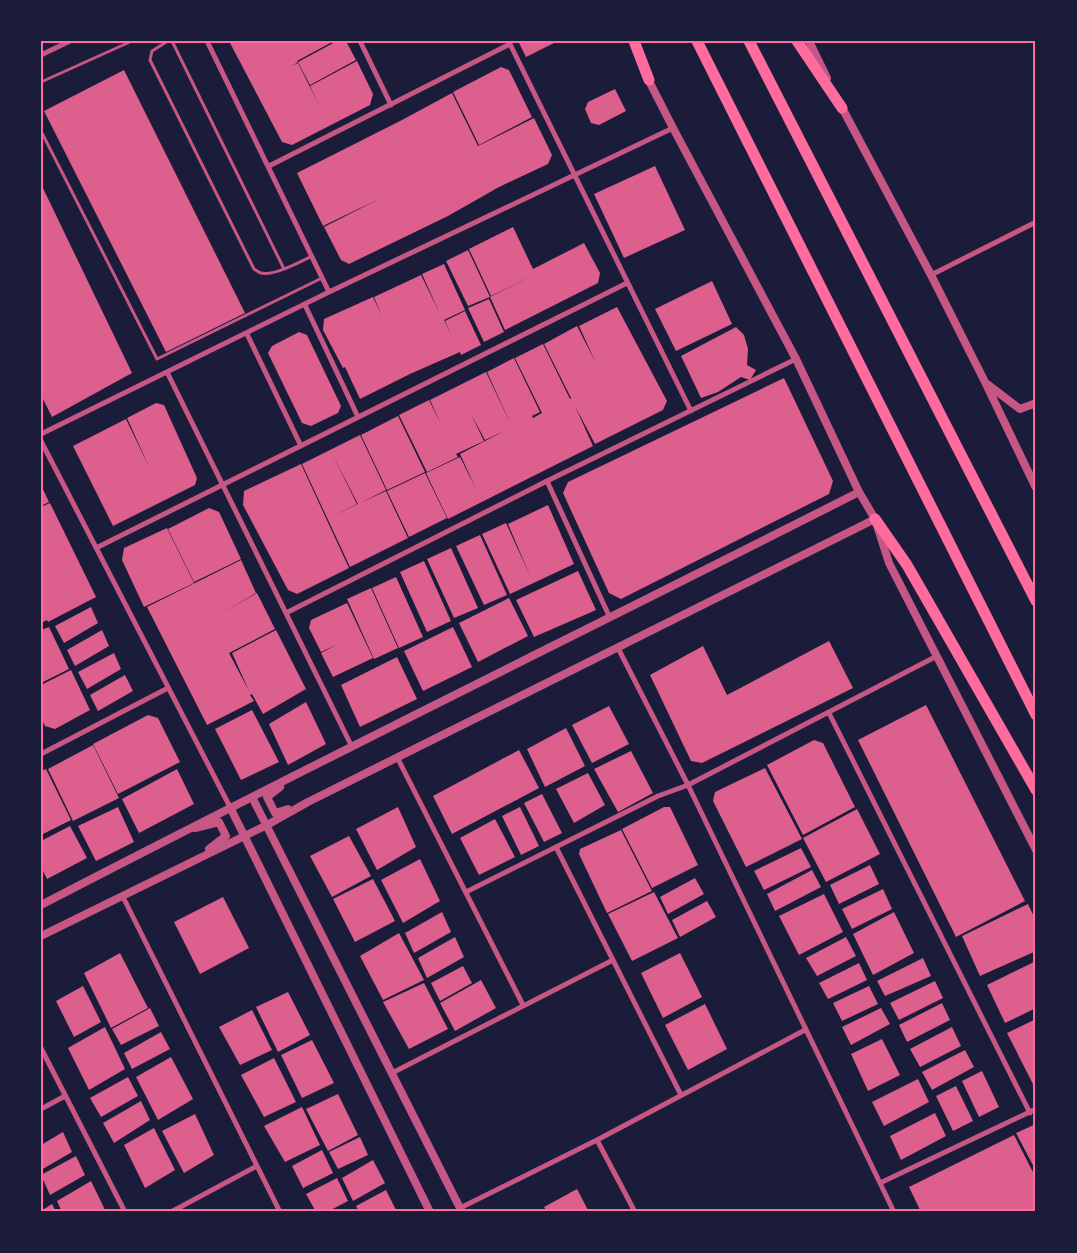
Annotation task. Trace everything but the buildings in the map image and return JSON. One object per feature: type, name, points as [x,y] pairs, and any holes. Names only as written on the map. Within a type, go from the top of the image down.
[{"type":"highway","points":[[634,41],[649,80]]},
{"type":"highway","points":[[697,41],[1036,715]]},
{"type":"highway","points":[[749,41],[1036,601]]},
{"type":"highway","points":[[797,41],[842,108]]},
{"type":"highway","points":[[875,519],[908,565],[1036,790]]},
{"type":"street","points":[[41,55],[70,41]]},
{"type":"street","points":[[207,41],[329,292]]},
{"type":"street","points":[[360,41],[391,105]]},
{"type":"street","points":[[630,41],[673,128],[796,359],[859,492],[875,519],[889,563],[1036,850]]},
{"type":"street","points":[[809,41],[842,108],[931,275],[1036,488]]},
{"type":"street","points":[[269,166],[510,44],[690,411]]},
{"type":"street","points":[[41,434],[329,292],[673,128]]},
{"type":"street","points":[[931,275],[1036,222]]},
{"type":"street","points":[[96,548],[627,283]]},
{"type":"street","points":[[305,305],[358,417]]},
{"type":"street","points":[[247,334],[301,446]]},
{"type":"street","points":[[286,613],[547,481],[796,359]]},
{"type":"street","points":[[167,372],[352,747]]},
{"type":"street","points":[[985,382],[1020,408],[1036,403]]},
{"type":"street","points":[[41,441],[230,807],[430,1212]]},
{"type":"street","points":[[547,481],[610,618]]},
{"type":"street","points":[[41,905],[230,807],[859,492]]},
{"type":"street","points":[[41,936],[267,825],[397,757],[875,519]]},
{"type":"street","points":[[618,648],[688,785],[894,1212]]},
{"type":"street","points":[[466,892],[658,796],[688,785],[937,656]]},
{"type":"street","points":[[42,753],[168,688]]},
{"type":"street","points":[[829,712],[1030,1112]]},
{"type":"street","points":[[397,757],[523,1005]]},
{"type":"street","points":[[298,774],[267,797],[275,813],[308,802]]},
{"type":"street","points":[[252,797],[461,1210],[805,1030]]},
{"type":"street","points":[[179,833],[219,822],[226,836],[193,860]]},
{"type":"street","points":[[556,848],[681,1095]]},
{"type":"street","points":[[122,895],[280,1212]]},
{"type":"street","points":[[392,1073],[613,960]]},
{"type":"street","points":[[41,1048],[125,1212]]},
{"type":"street","points":[[41,1109],[65,1096]]},
{"type":"street","points":[[880,1183],[1036,1110]]},
{"type":"street","points":[[597,1140],[635,1212]]},
{"type":"street","points":[[171,1212],[257,1166]]},
{"type":"lane","points":[[41,82],[132,41]]},
{"type":"lane","points":[[168,41],[152,51],[150,60],[254,269],[261,273],[284,269],[312,256]]},
{"type":"lane","points":[[172,41],[284,269]]},
{"type":"lane","points":[[41,131],[157,359],[322,278]]}]
